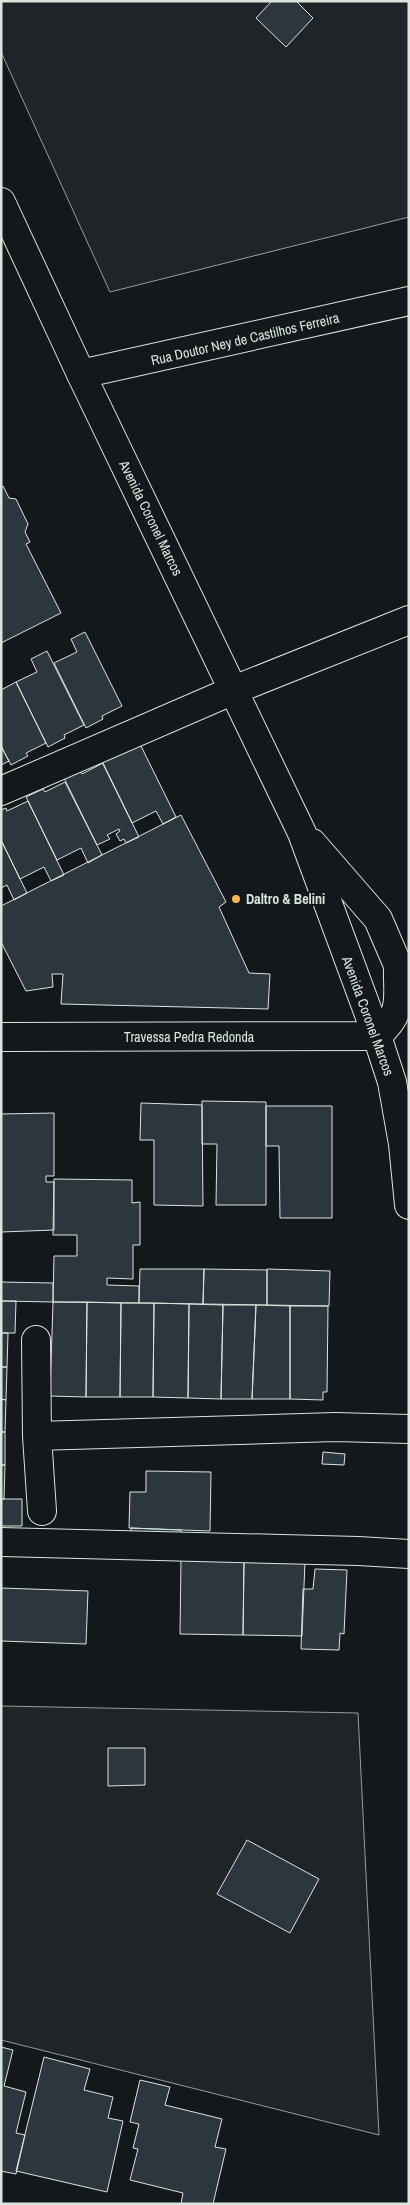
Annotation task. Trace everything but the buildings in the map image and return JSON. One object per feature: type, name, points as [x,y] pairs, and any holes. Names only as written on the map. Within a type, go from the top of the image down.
[{"type":"street","name":"Avenida Coronel Marcos","points":[[1,202],[81,374],[302,833],[377,1036],[392,1082],[403,1144],[409,1205]]},
{"type":"street","name":"Rua Doutor Ney de Castilhos Ferreira","points":[[81,374],[409,301]]},
{"type":"street","points":[[1,791],[234,690],[409,620]]},
{"type":"street","name":"Avenida Coronel Marcos","points":[[302,833],[378,919],[409,991]]},
{"type":"street","points":[[377,1036],[387,1028],[398,1007],[400,1000],[398,965]]},
{"type":"street","name":"Travessa Pedra Redonda","points":[[1,1037],[377,1036]]},
{"type":"street","points":[[36,1340],[42,1511]]},
{"type":"street","points":[[38,1436],[335,1427],[409,1429]]},
{"type":"street","points":[[1,1542],[409,1554]]},
{"type":"shaded area","points":[[1,1],[409,1],[409,217],[110,292],[1,52]]},
{"type":"shaded area","points":[[1,1706],[358,1713],[379,2135],[1,2040]]},
{"type":"place","name":"Daltro & Belini","points":[[236,899]]}]
